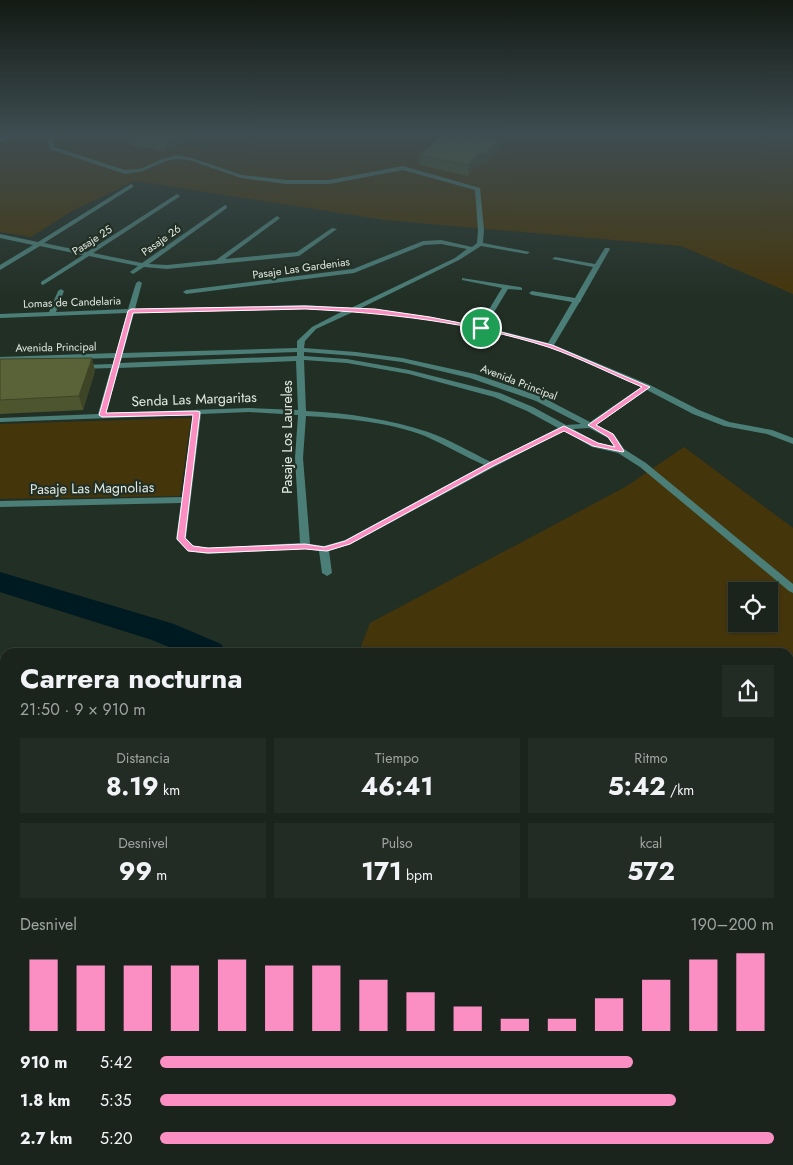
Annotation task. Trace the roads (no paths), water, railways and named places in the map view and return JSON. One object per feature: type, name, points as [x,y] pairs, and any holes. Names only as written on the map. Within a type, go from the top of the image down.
[{"type":"street","points":[[0,268],[126,189]]},
{"type":"street","points":[[301,354],[301,341],[314,328],[457,259],[477,246],[481,230],[478,189]]},
{"type":"street","name":"Pasaje 25","points":[[43,283],[177,196]]},
{"type":"street","name":"Pasaje 26","points":[[133,272],[224,207]]},
{"type":"street","points":[[215,263],[277,218]]},
{"type":"street","points":[[0,236],[88,255],[143,265],[167,267],[299,254],[334,229]]},
{"type":"street","name":"Pasaje Las Gardenias","points":[[186,292],[354,271],[423,243],[441,242],[526,254],[532,246]]},
{"type":"street","points":[[550,346],[607,249]]},
{"type":"street","points":[[555,260],[597,266]]},
{"type":"street","points":[[464,279],[520,289]]},
{"type":"street","points":[[102,415],[139,283]]},
{"type":"street","points":[[481,328],[506,287]]},
{"type":"street","points":[[216,308],[218,289]]},
{"type":"street","points":[[52,314],[61,291]]},
{"type":"street","points":[[532,293],[578,301]]},
{"type":"street","name":"Lomas de Candelaria","points":[[0,316],[216,308],[305,307],[375,311],[430,318],[481,328],[550,346],[647,387],[696,412],[727,424],[770,432],[793,442]]},
{"type":"street","name":"Avenida Principal","points":[[69,368],[115,367],[301,354],[409,372],[497,395],[530,409],[596,445],[621,451]]},
{"type":"street","name":"Pasaje Los Laureles","points":[[301,354],[302,412],[299,458],[305,546]]},
{"type":"street","name":"Avenida Principal","points":[[0,359],[356,354],[402,360],[472,376],[539,399],[611,436],[621,451]]},
{"type":"street","points":[[197,412],[181,539],[191,549],[208,551],[305,546],[324,549],[348,542],[564,428],[591,425],[647,387]]},
{"type":"street","name":"Senda Las Margaritas","points":[[0,420],[249,410],[341,415],[426,434],[491,465]]},
{"type":"street","points":[[621,451],[643,465],[793,588]]},
{"type":"street","name":"Pasaje Las Magnolias","points":[[0,504],[185,500]]},
{"type":"street","points":[[324,549],[327,573]]},
{"type":"waterway","points":[[0,582],[163,632],[201,648]]}]
